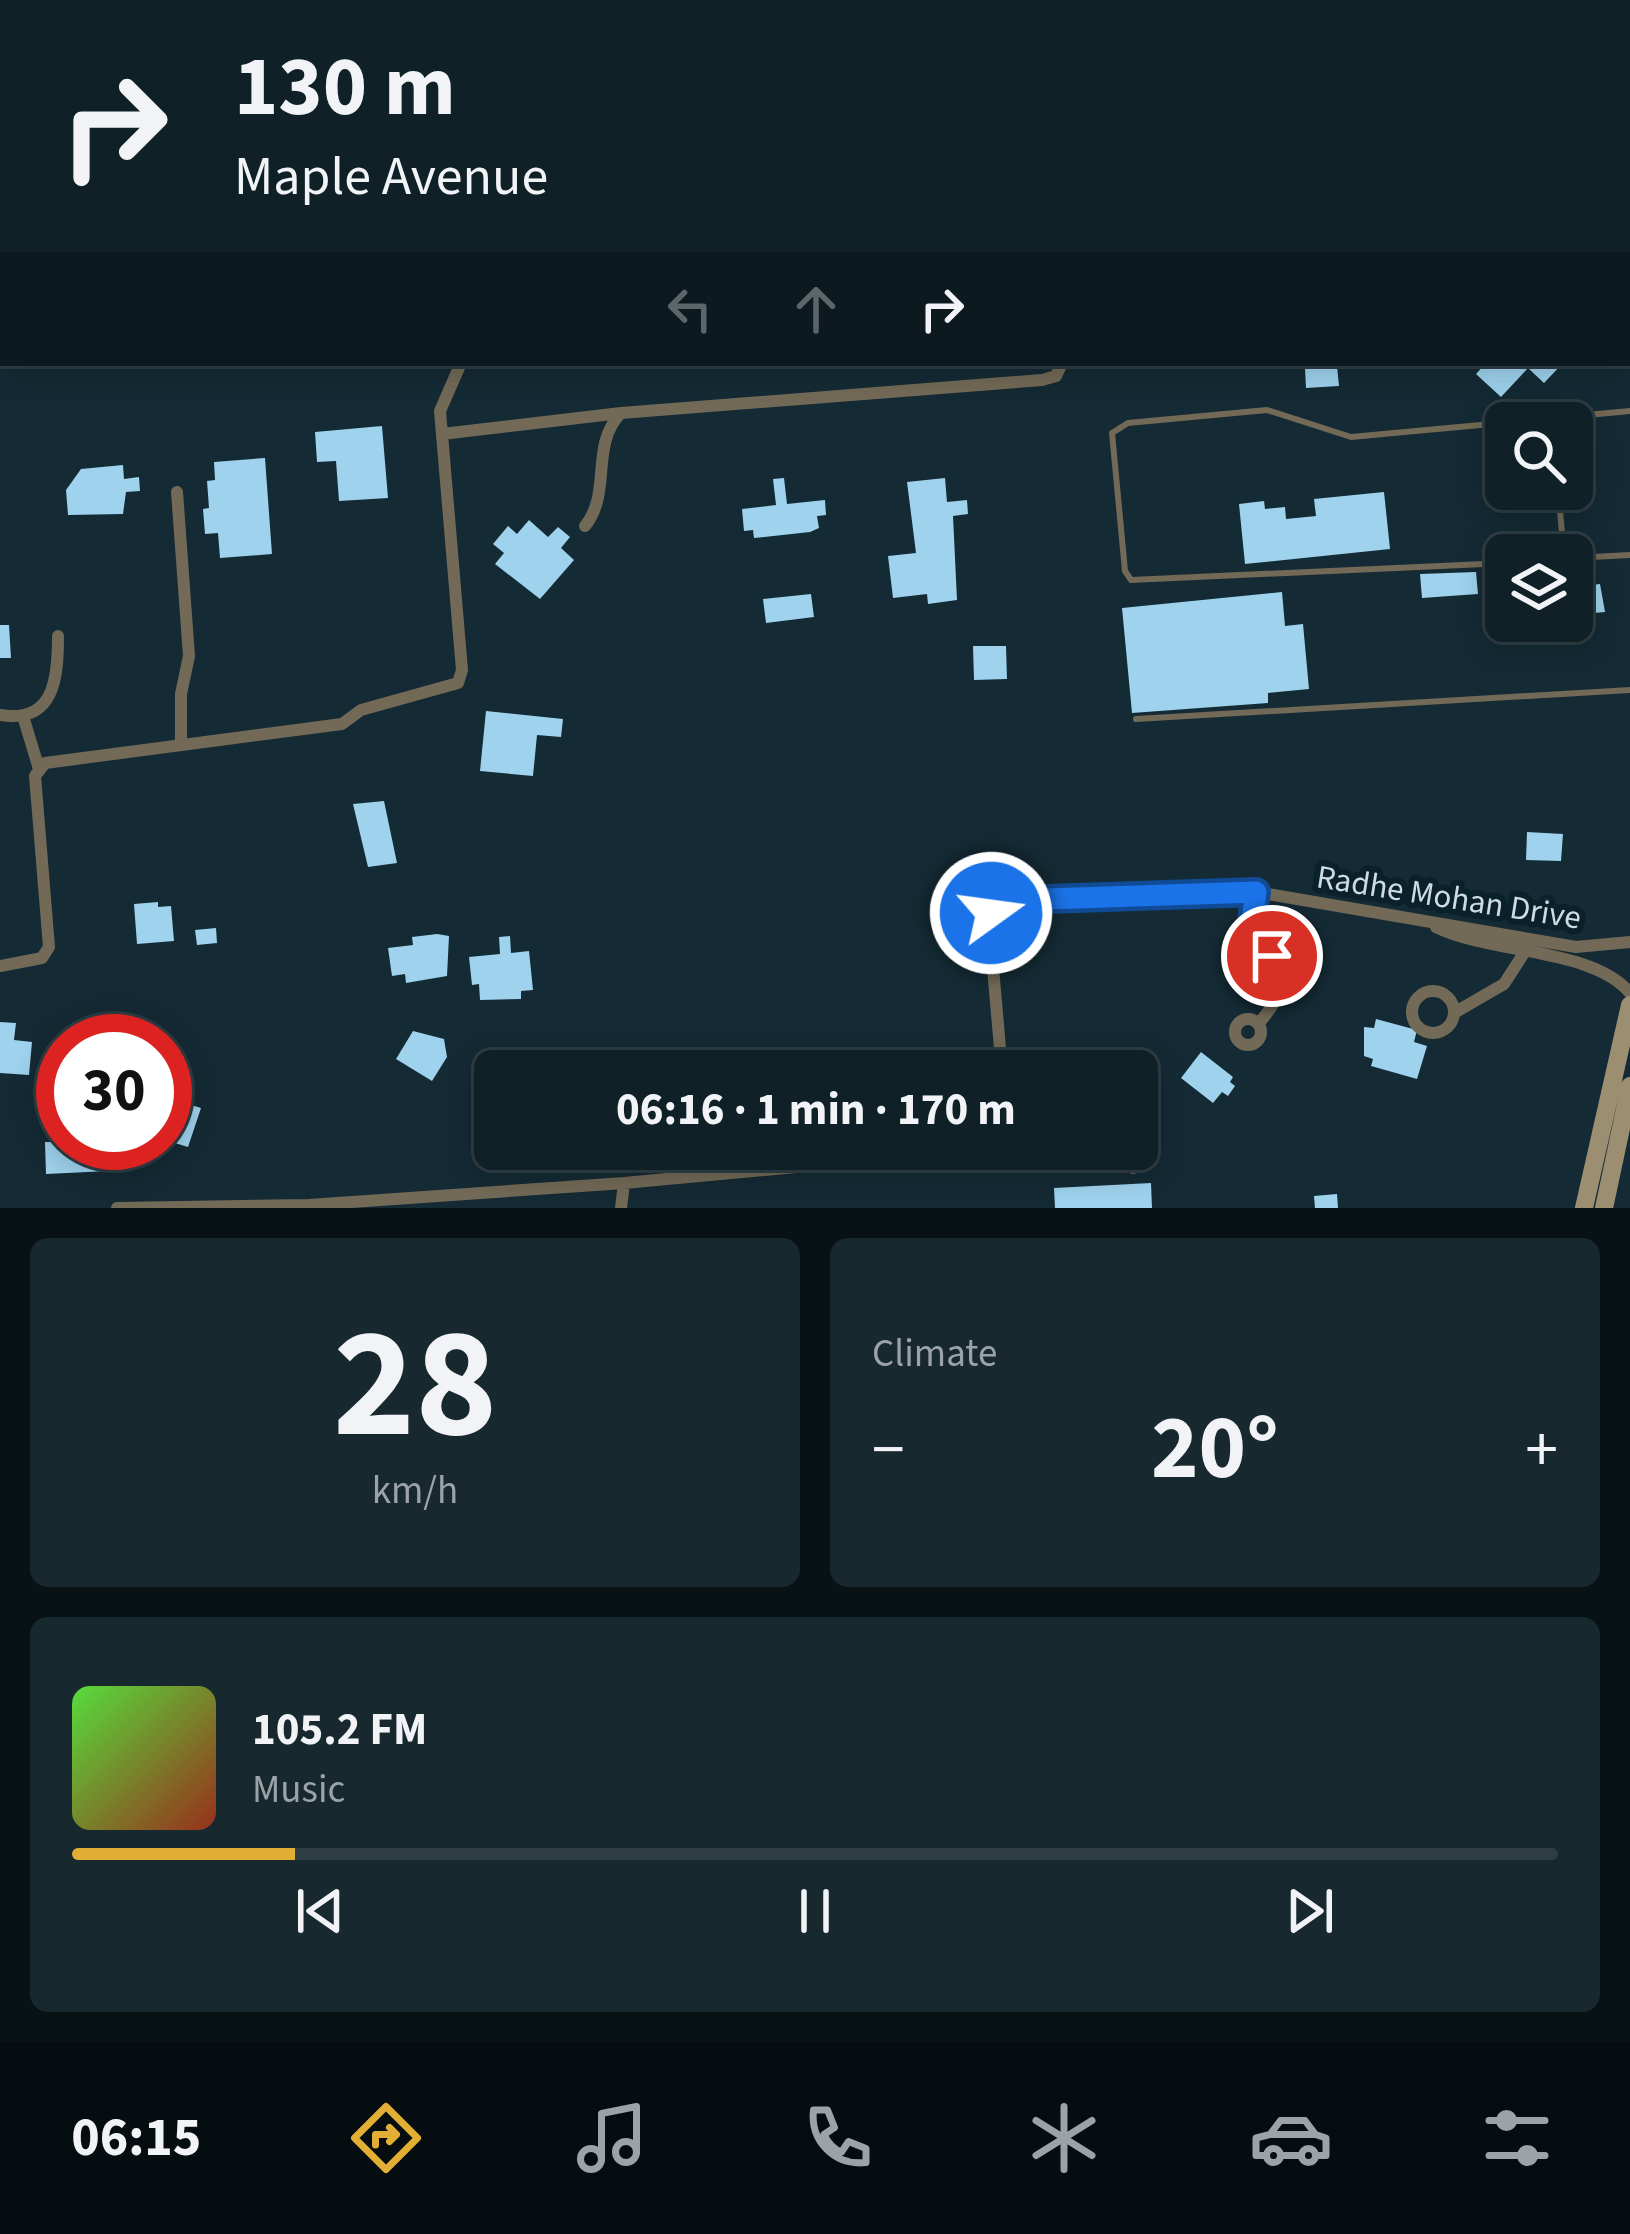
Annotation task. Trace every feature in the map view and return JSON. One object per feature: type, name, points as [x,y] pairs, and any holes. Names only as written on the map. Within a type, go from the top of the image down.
[{"type":"street","points":[[0,966],[42,958],[49,946],[34,776],[51,760],[342,724],[375,705],[458,683],[462,670],[442,400],[459,366]]},
{"type":"street","points":[[442,434],[621,413],[1042,380],[1056,376],[1061,366]]},
{"type":"street","points":[[586,526],[598,504],[607,431],[621,413]]},
{"type":"street","points":[[177,492],[190,656],[181,694],[181,744]]},
{"type":"street","points":[[0,715],[23,716],[44,705],[56,689],[58,636]]},
{"type":"street","points":[[23,716],[39,769]]},
{"type":"street","points":[[1256,892],[1250,935],[1276,961],[1282,979],[1278,998],[1258,1024]]},
{"type":"street","name":"Radhe Mohan Drive","points":[[1000,1050],[989,922],[996,908],[1015,900],[1256,892],[1576,947],[1630,942]]},
{"type":"street","points":[[1424,920],[1455,936],[1605,971],[1630,993]]},
{"type":"street","points":[[1454,1013],[1504,984],[1524,953]]},
{"type":"street","points":[[1584,1208],[1630,1005]]},
{"type":"street","points":[[1604,1208],[1630,1087]]},
{"type":"street","points":[[117,1208],[309,1205],[764,1170]]},
{"type":"street","points":[[621,1208],[624,1183]]},
{"type":"lane","points":[[1485,425],[1352,437],[1279,412],[1252,410],[1128,423],[1112,433],[1125,571],[1131,580],[1485,563]]},
{"type":"lane","points":[[1593,415],[1630,411]]},
{"type":"lane","points":[[1593,557],[1630,555]]},
{"type":"lane","points":[[1136,719],[1630,690]]},
{"type":"building","points":[[1337,366],[1339,386],[1306,388],[1305,369]]},
{"type":"building","points":[[1483,366],[1560,366],[1544,383],[1528,368],[1501,397],[1476,374]]},
{"type":"building","points":[[382,426],[388,498],[339,501],[336,461],[317,462],[315,432]]},
{"type":"building","points":[[265,458],[272,554],[220,558],[218,533],[205,534],[203,509],[209,508],[207,481],[215,480],[214,462]]},
{"type":"building","points":[[123,465],[124,479],[139,477],[140,491],[126,492],[123,514],[68,515],[66,490],[81,469]]},
{"type":"building","points":[[784,478],[787,504],[825,500],[826,515],[817,516],[819,528],[810,532],[754,538],[753,530],[744,531],[742,509],[776,505],[773,479]]},
{"type":"building","points":[[945,478],[947,502],[967,500],[968,514],[953,516],[957,600],[928,604],[927,594],[893,598],[888,556],[916,553],[907,482]]},
{"type":"building","points":[[1384,492],[1390,549],[1245,564],[1239,504],[1264,501],[1265,509],[1285,507],[1286,519],[1316,516],[1314,499]]},
{"type":"building","points":[[529,520],[548,537],[558,527],[570,537],[561,548],[574,560],[540,599],[495,564],[504,553],[493,544],[508,526],[517,534]]},
{"type":"building","points":[[1476,572],[1478,594],[1422,598],[1420,574]]},
{"type":"building","points":[[1600,584],[1605,612],[1593,613],[1593,585]]},
{"type":"building","points":[[1282,592],[1285,626],[1303,624],[1309,689],[1268,693],[1268,703],[1132,713],[1122,608]]},
{"type":"building","points":[[811,594],[814,617],[766,623],[763,599]]},
{"type":"building","points":[[0,625],[9,625],[11,658],[0,658]]},
{"type":"building","points":[[973,646],[1006,646],[1007,679],[974,680]]},
{"type":"building","points":[[486,711],[563,719],[561,737],[537,735],[533,776],[480,771]]},
{"type":"building","points":[[384,801],[397,863],[368,867],[353,804]]},
{"type":"building","points":[[1527,832],[1563,834],[1561,861],[1526,860]]},
{"type":"building","points":[[158,902],[158,907],[171,906],[174,941],[137,944],[134,904]]},
{"type":"building","points":[[216,928],[217,943],[197,945],[195,930]]},
{"type":"building","points":[[449,936],[447,976],[406,983],[405,974],[392,976],[388,948],[413,945],[412,937]]},
{"type":"building","points":[[510,936],[511,953],[529,951],[533,990],[521,991],[521,999],[480,1000],[479,984],[472,985],[469,957],[500,954],[499,937]]},
{"type":"building","points":[[1376,1019],[1417,1030],[1414,1042],[1427,1046],[1417,1079],[1371,1066],[1373,1059],[1364,1056],[1364,1027],[1374,1028]]},
{"type":"building","points":[[0,1022],[16,1023],[14,1040],[32,1042],[29,1075],[0,1073]]},
{"type":"building","points":[[413,1031],[444,1039],[447,1057],[432,1081],[396,1059]]},
{"type":"building","points":[[1201,1052],[1233,1077],[1230,1082],[1235,1086],[1228,1096],[1222,1092],[1213,1103],[1181,1078]]},
{"type":"building","points":[[192,1105],[201,1108],[192,1135]]},
{"type":"building","points":[[46,1170],[109,1171],[46,1174]]},
{"type":"building","points":[[1151,1183],[1152,1208],[1055,1208],[1054,1188]]},
{"type":"building","points":[[1337,1194],[1338,1208],[1315,1208],[1314,1196]]},
{"type":"route","points":[[991,913],[1015,900],[1256,892],[1250,935],[1272,956]]}]
